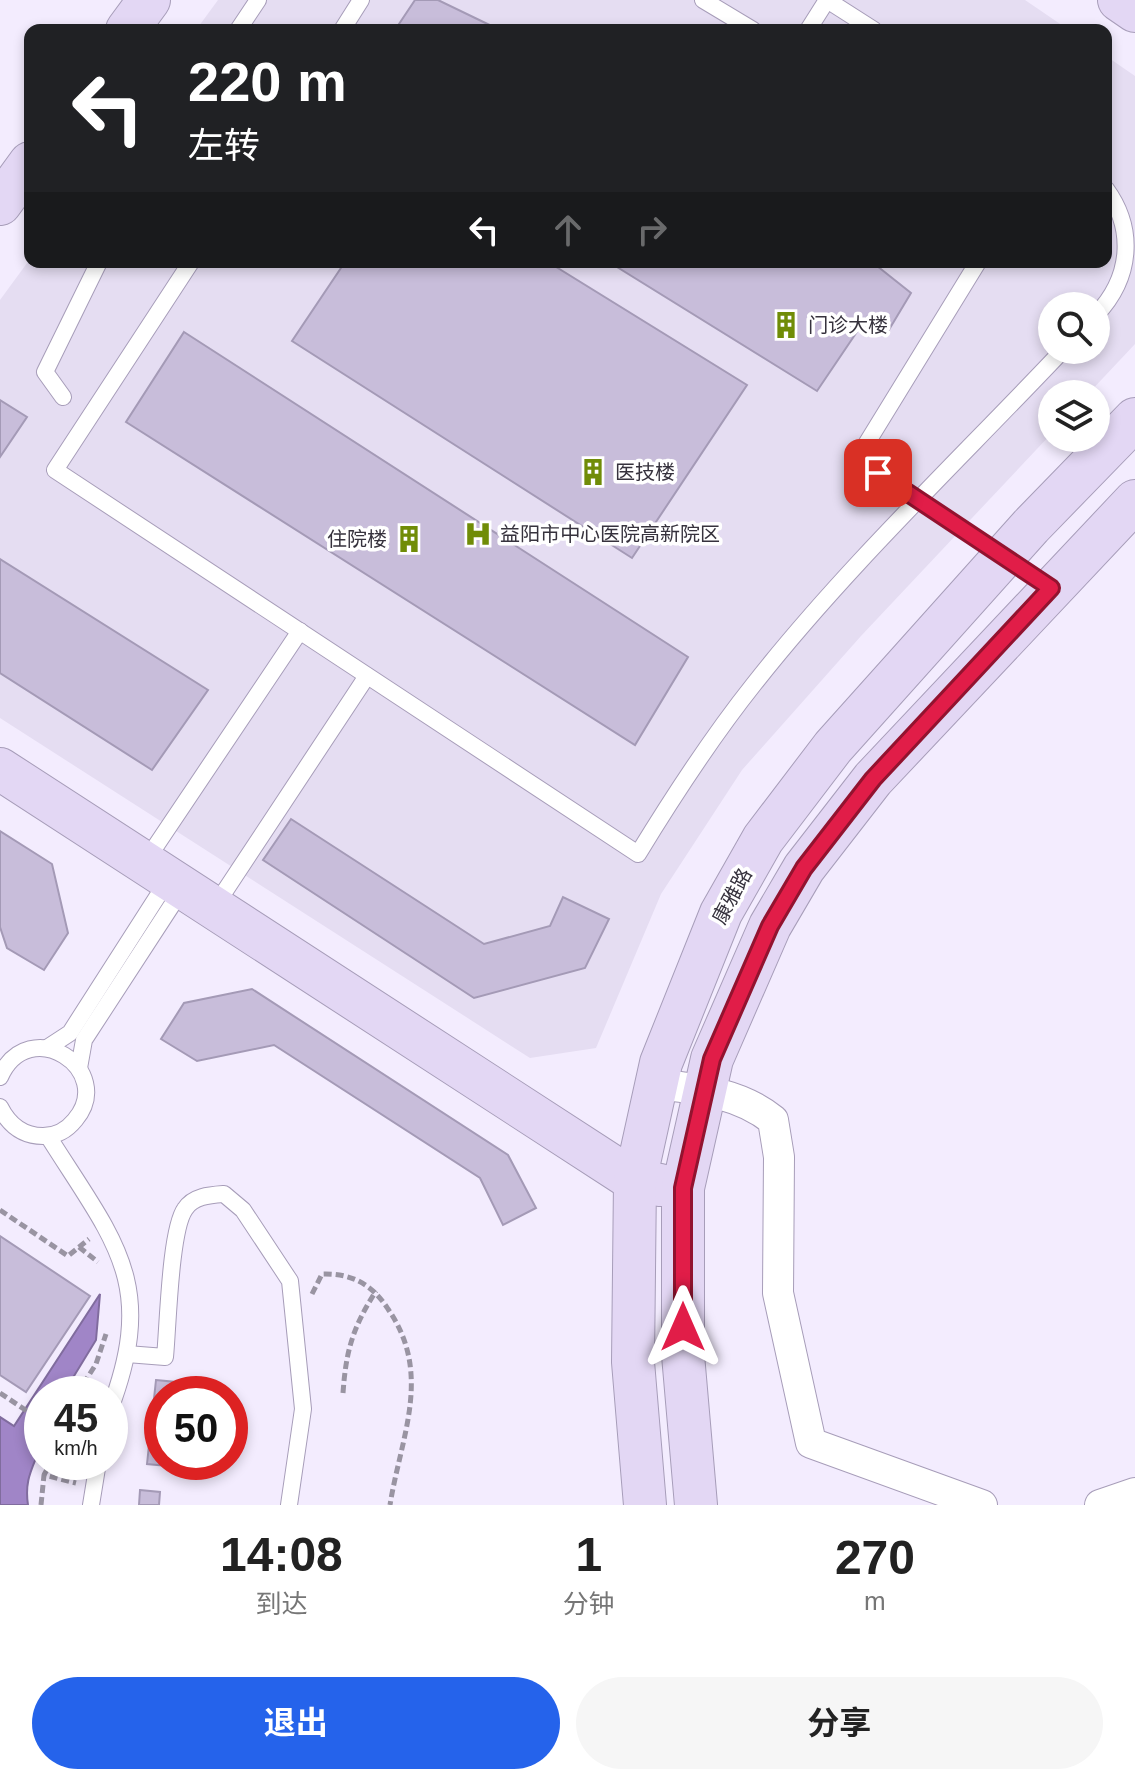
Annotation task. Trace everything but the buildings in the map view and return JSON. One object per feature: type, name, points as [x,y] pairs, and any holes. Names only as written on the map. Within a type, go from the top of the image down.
[{"type":"main road","points":[[131,24],[149,0]]},
{"type":"main road","points":[[1119,0],[1135,11]]},
{"type":"main road","points":[[0,204],[24,171]]},
{"type":"main road","name":"康雅路","points":[[645,1505],[633,1362],[635,1181],[661,1063],[721,913],[763,839],[833,747],[1005,556],[1135,419]]},
{"type":"main road","points":[[696,1505],[683,1355],[683,1188],[712,1059],[770,926],[804,868],[873,779],[1135,501]]},
{"type":"main road","points":[[0,769],[635,1181],[683,1188]]},
{"type":"street","points":[[657,1084],[705,1090],[755,1105],[773,1120],[779,1157],[778,1293],[811,1443],[982,1505]]},
{"type":"street","points":[[1100,1505],[1135,1493]]},
{"type":"lane","points":[[242,24],[258,0]]},
{"type":"lane","points":[[346,24],[361,0]]},
{"type":"lane","points":[[703,0],[743,24]]},
{"type":"lane","points":[[812,24],[827,0],[865,24]]},
{"type":"lane","points":[[1110,295],[1125,274],[1134,240],[1120,203],[1112,195]]},
{"type":"lane","points":[[63,397],[45,372],[96,268]]},
{"type":"lane","points":[[187,268],[55,470],[638,854],[691,767],[755,682],[1050,364]]},
{"type":"lane","points":[[974,268],[857,459],[1051,588]]},
{"type":"lane","points":[[0,1107],[13,1126],[23,1133],[48,1136],[71,1125],[84,1104],[86,1092],[79,1068],[84,1040],[178,884],[300,631]]},
{"type":"lane","points":[[0,1077],[12,1059],[22,1052],[47,1048],[70,1033],[178,884],[367,676]]},
{"type":"lane","points":[[47,1048],[59,1052],[79,1068]]},
{"type":"lane","points":[[48,1136],[124,1262],[133,1329],[120,1376]]},
{"type":"lane","points":[[127,1354],[165,1357],[176,1239],[185,1209],[204,1195],[224,1194],[243,1210],[290,1281],[297,1326],[303,1409],[289,1505]]},
{"type":"lane","points":[[91,1505],[95,1480]]},
{"type":"path","points":[[0,1210],[68,1256],[105,1226]]},
{"type":"path","points":[[79,1247],[108,1269]]},
{"type":"path","points":[[297,1326],[322,1274],[344,1274],[376,1291],[398,1323],[412,1363],[405,1445],[390,1505]]},
{"type":"path","points":[[343,1393],[346,1354],[356,1322],[376,1291]]},
{"type":"path","points":[[88,1376],[96,1364],[108,1325]]},
{"type":"path","points":[[0,1393],[24,1409]]},
{"type":"path","points":[[41,1505],[44,1480]]},
{"type":"path","points":[[65,1480],[94,1487]]},
{"type":"shaded area","points":[[218,0],[1025,0],[1060,24],[200,24]]},
{"type":"shaded area","name":"益阳市中心医院高新院区","points":[[1112,60],[1135,76],[1135,344],[1101,380],[1038,380],[1038,448],[861,636],[742,770],[661,894],[596,1048],[530,1058],[0,718],[0,300],[24,267],[1112,268]]},
{"type":"shaded area","points":[[100,1294],[96,1340],[74,1376],[47,1376]]},
{"type":"shaded area","points":[[24,1411],[24,1480],[28,1480],[28,1505],[0,1505],[0,1417],[14,1426]]},
{"type":"place","name":"门诊大楼","points":[[786,325]]},
{"type":"place","name":"医技楼","points":[[593,472]]},
{"type":"place","name":"益阳市中心医院高新院区","points":[[478,534]]},
{"type":"place","name":"住院楼","points":[[409,539]]},
{"type":"route","points":[[683,1327],[683,1188],[712,1059],[770,926],[804,868],[873,779],[1051,588],[878,473]]}]
